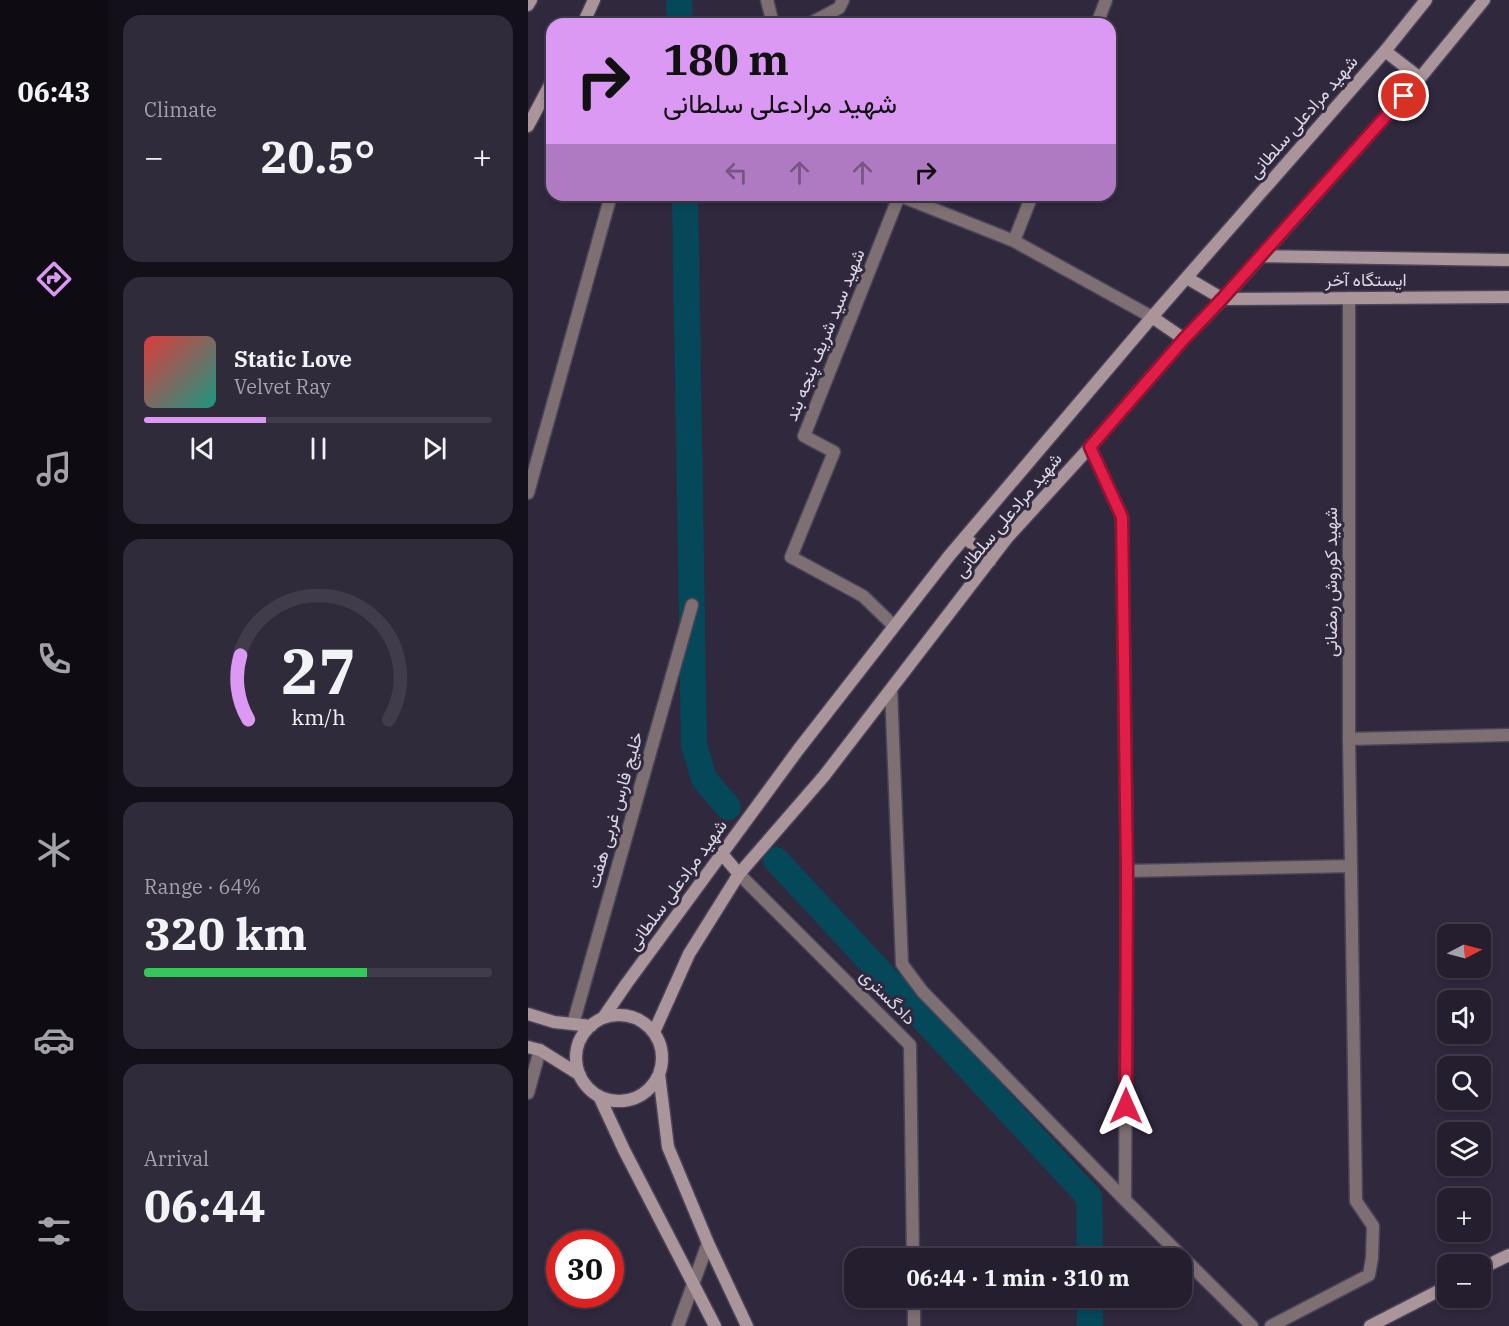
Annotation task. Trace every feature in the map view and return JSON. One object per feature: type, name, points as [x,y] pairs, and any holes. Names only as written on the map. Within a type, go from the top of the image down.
[{"type":"street","points":[[528,5],[531,0]]},
{"type":"street","points":[[586,18],[594,0]]},
{"type":"street","points":[[767,0],[772,18]]},
{"type":"street","points":[[820,18],[839,8],[843,0]]},
{"type":"street","points":[[1099,18],[1106,0]]},
{"type":"street","name":"شهید مرادعلی سلطانی","points":[[603,1018],[798,750],[965,537],[1152,317],[1385,51],[1426,0]]},
{"type":"street","name":"شهید مرادعلی سلطانی","points":[[654,1032],[689,954],[739,874],[824,776],[1007,538],[1420,78],[1484,0]]},
{"type":"street","points":[[1385,51],[1420,78]]},
{"type":"street","points":[[528,126],[546,92]]},
{"type":"street","points":[[528,493],[609,201]]},
{"type":"street","name":"شهید سید شریف پنجه بند","points":[[894,626],[863,596],[791,557],[834,452],[804,436],[897,201]]},
{"type":"street","points":[[914,201],[1014,241],[1152,317],[1184,339]]},
{"type":"street","points":[[1014,241],[1030,201]]},
{"type":"street","name":"ایستگاه آخر","points":[[1260,256],[1509,260]]},
{"type":"street","points":[[1187,278],[1222,299]]},
{"type":"street","name":"ایستگاه آخر","points":[[1222,299],[1509,297]]},
{"type":"street","name":"شهید کوروش رمضانی","points":[[1271,1326],[1369,1275],[1372,1258],[1373,1226],[1356,1201],[1349,739],[1349,298]]},
{"type":"street","points":[[1090,447],[1122,517],[1127,871],[1125,1200]]},
{"type":"street","points":[[965,537],[990,561]]},
{"type":"street","name":"خلیج فارس غربی هفت","points":[[573,1024],[692,605]]},
{"type":"street","points":[[891,689],[902,964],[922,991],[1125,1200],[1252,1326]]},
{"type":"street","points":[[1349,739],[1509,735]]},
{"type":"street","points":[[722,854],[739,874]]},
{"type":"street","points":[[1127,871],[1351,866]]},
{"type":"street","name":"دادگستری","points":[[739,874],[910,1045],[913,1248]]},
{"type":"street","points":[[528,1014],[554,1022],[591,1026]]},
{"type":"street","points":[[617,1015],[631,1016],[644,1022],[654,1032],[660,1046],[662,1060],[659,1074],[652,1086],[640,1095],[627,1100],[612,1100],[599,1096],[587,1087],[576,1062],[577,1048],[582,1036],[603,1018],[617,1015]]},
{"type":"street","points":[[528,1093],[534,1049],[580,1074]]},
{"type":"street","points":[[659,1074],[668,1147],[708,1243],[747,1326]]},
{"type":"street","points":[[599,1096],[624,1150],[715,1326]]},
{"type":"street","points":[[678,1326],[708,1243]]},
{"type":"street","points":[[1491,1264],[1509,1255]]},
{"type":"street","points":[[1371,1326],[1437,1292]]},
{"type":"street","points":[[914,1308],[914,1326]]},
{"type":"waterway","points":[[679,0],[680,18]]},
{"type":"waterway","points":[[685,201],[694,745],[704,779],[728,807]]},
{"type":"waterway","points":[[776,860],[1089,1197],[1090,1248]]},
{"type":"waterway","points":[[1090,1308],[1090,1326]]},
{"type":"route","points":[[1126,1106],[1127,871],[1122,517],[1090,447],[1184,339],[1404,96]]}]
